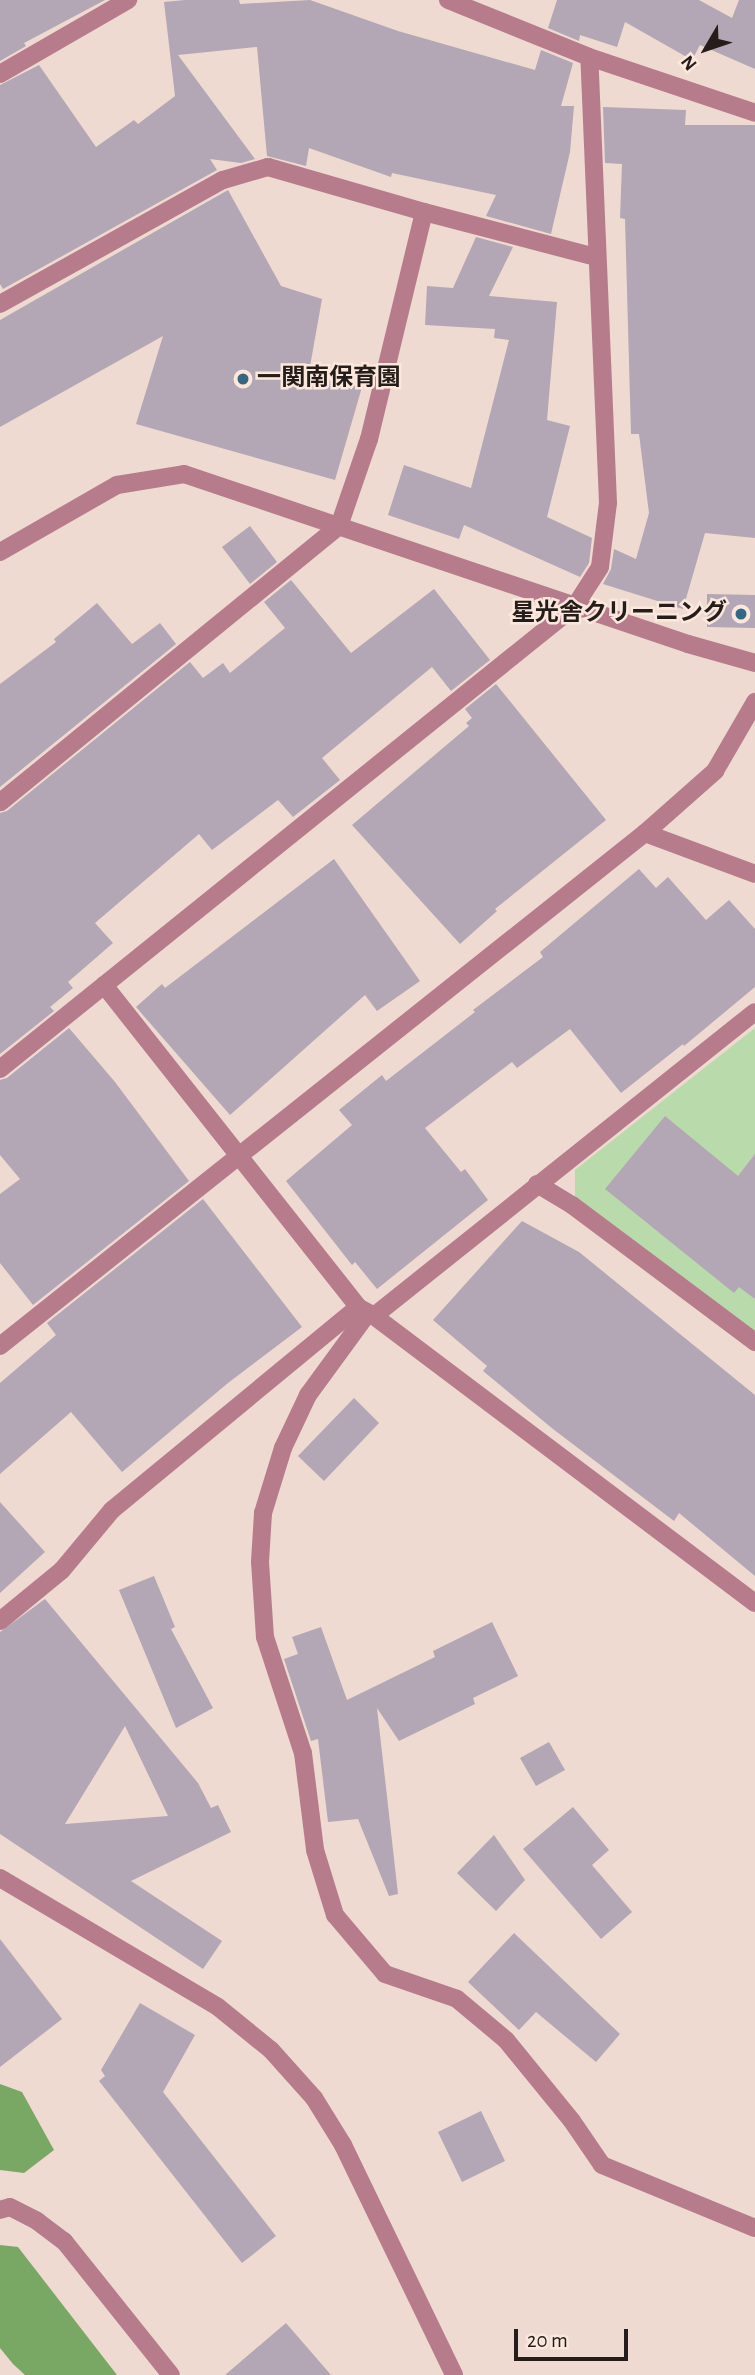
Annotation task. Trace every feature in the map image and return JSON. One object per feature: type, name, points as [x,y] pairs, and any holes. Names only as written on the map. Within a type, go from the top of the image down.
[{"type":"street","points":[[0,74],[128,0]]},
{"type":"street","points":[[448,0],[589,57],[755,113]]},
{"type":"street","points":[[0,1069],[575,606],[600,567],[608,503],[589,57]]},
{"type":"street","points":[[0,304],[223,180],[268,167],[424,212],[596,257]]},
{"type":"street","points":[[0,802],[339,526],[369,439],[424,212]]},
{"type":"street","points":[[0,552],[117,485],[184,474],[575,606],[755,663]]},
{"type":"street","points":[[0,1346],[645,833],[715,771],[755,702]]},
{"type":"street","points":[[645,833],[755,874]]},
{"type":"street","points":[[104,985],[238,1156],[367,1312],[755,1603]]},
{"type":"street","points":[[0,1621],[62,1570],[113,1510],[367,1312],[537,1184],[755,1012]]},
{"type":"street","points":[[537,1184],[572,1205],[755,1342]]},
{"type":"street","points":[[367,1312],[309,1395],[283,1448],[263,1513],[260,1562],[265,1637],[303,1753],[315,1850],[335,1915],[385,1974],[457,1999],[506,2040],[572,2121],[602,2165],[755,2228]]},
{"type":"street","points":[[0,1878],[218,2007],[271,2050],[314,2098],[343,2144],[454,2375]]},
{"type":"street","points":[[0,2210],[10,2207],[37,2221],[64,2241],[171,2375]]},
{"type":"green space","points":[[755,1028],[755,1333],[575,1199],[575,1170]]},
{"type":"green space","points":[[0,2084],[22,2092],[54,2150],[24,2173],[0,2170]]},
{"type":"green space","points":[[0,2245],[18,2247],[117,2375],[25,2375],[13,2364],[0,2348]]},
{"type":"building","points":[[0,0],[105,0],[24,43],[26,46],[0,61]]},
{"type":"building","points":[[239,0],[240,4],[310,0],[398,31],[535,70],[541,50],[573,63],[561,106],[574,106],[570,152],[551,234],[486,216],[496,195],[392,173],[391,177],[309,148],[306,166],[267,156],[257,47],[178,55],[255,159],[241,163],[210,159],[217,170],[3,289],[0,284],[0,85],[39,65],[96,147],[134,120],[138,124],[175,96],[164,2]]},
{"type":"building","points":[[557,0],[699,0],[732,18],[739,0],[755,0],[755,69],[700,45],[692,60],[625,22],[617,47],[580,35],[579,41],[548,28]]},
{"type":"building","points":[[603,107],[686,110],[685,125],[755,125],[755,538],[705,533],[683,609],[603,584],[611,569],[614,549],[636,559],[649,513],[639,434],[631,434],[625,219],[620,218],[622,164],[605,163]]},
{"type":"building","points":[[228,190],[281,286],[322,299],[309,372],[362,387],[335,480],[136,424],[163,336],[0,427],[0,320]]},
{"type":"building","points":[[476,237],[513,247],[489,296],[557,302],[547,420],[570,426],[547,517],[592,538],[589,563],[580,577],[464,525],[459,539],[388,515],[404,465],[471,488],[509,340],[494,338],[495,329],[425,325],[427,286],[453,288]]},
{"type":"building","points":[[250,526],[277,562],[250,584],[222,547]]},
{"type":"building","points":[[291,580],[351,653],[434,589],[490,660],[451,691],[432,667],[322,758],[340,780],[293,817],[278,800],[212,850],[199,834],[95,923],[113,943],[68,982],[73,988],[50,1007],[54,1011],[0,1054],[0,813],[7,811],[190,662],[203,678],[223,663],[230,673],[285,628],[264,602]]},
{"type":"building","points":[[707,594],[755,595],[755,628],[707,627]]},
{"type":"building","points":[[97,603],[132,644],[160,623],[176,644],[0,787],[0,684],[56,642],[54,639]]},
{"type":"building","points":[[496,684],[606,820],[495,909],[497,911],[460,944],[352,825],[469,726],[466,723],[472,718],[465,709]]},
{"type":"building","points":[[334,859],[420,981],[377,1011],[365,995],[230,1115],[136,1007],[162,984],[165,988]]},
{"type":"building","points":[[639,869],[656,888],[668,877],[706,920],[729,900],[755,929],[755,987],[684,1046],[683,1044],[621,1093],[570,1029],[517,1068],[512,1062],[425,1128],[461,1172],[465,1169],[488,1200],[377,1289],[355,1262],[352,1265],[286,1181],[352,1125],[339,1110],[382,1075],[386,1081],[475,1012],[473,1010],[543,957],[540,952]]},
{"type":"building","points":[[69,1028],[115,1082],[189,1181],[33,1305],[0,1263],[0,1194],[20,1179],[0,1155],[0,1080],[7,1078]]},
{"type":"building","points":[[665,1116],[738,1176],[755,1154],[755,1299],[739,1287],[734,1293],[605,1189]]},
{"type":"building","points":[[203,1199],[302,1327],[228,1383],[122,1472],[71,1412],[0,1474],[0,1383],[56,1335],[47,1323]]},
{"type":"building","points":[[522,1221],[579,1252],[755,1395],[755,1576],[679,1513],[674,1521],[553,1429],[483,1371],[487,1366],[433,1320]]},
{"type":"building","points":[[354,1398],[379,1423],[324,1481],[298,1456]]},
{"type":"building","points":[[0,1502],[45,1552],[0,1593]]},
{"type":"building","points":[[154,1576],[175,1627],[171,1629],[213,1708],[176,1728],[119,1590]]},
{"type":"building","points":[[45,1599],[198,1783],[211,1808],[218,1805],[231,1832],[131,1881],[222,1941],[203,1969],[0,1834],[0,1632]],"holes":[[[125,1726],[168,1816],[65,1824]]]},
{"type":"building","points":[[492,1622],[518,1676],[473,1698],[475,1704],[399,1741],[377,1708],[398,1894],[389,1896],[358,1819],[328,1822],[318,1739],[311,1741],[284,1659],[298,1654],[292,1637],[321,1627],[347,1700],[435,1657],[433,1651]]},
{"type":"building","points":[[549,1742],[565,1770],[536,1786],[520,1758]]},
{"type":"building","points":[[573,1807],[609,1850],[592,1865],[632,1912],[601,1939],[523,1849]]},
{"type":"building","points":[[494,1835],[525,1880],[496,1911],[457,1873]]},
{"type":"building","points":[[514,1933],[620,2034],[596,2062],[536,2012],[519,2030],[468,1982]]},
{"type":"building","points":[[0,1939],[62,2019],[0,2067]]},
{"type":"building","points":[[140,2003],[195,2035],[163,2092],[276,2236],[242,2263],[99,2081],[105,2076],[101,2070]]},
{"type":"building","points":[[481,2111],[505,2161],[462,2182],[438,2132]]},
{"type":"building","points":[[286,2323],[331,2375],[225,2375]]},
{"type":"place","name":"一関南保育園","points":[[243,379]]},
{"type":"place","name":"星光舎クリーニング","points":[[741,614]]}]
